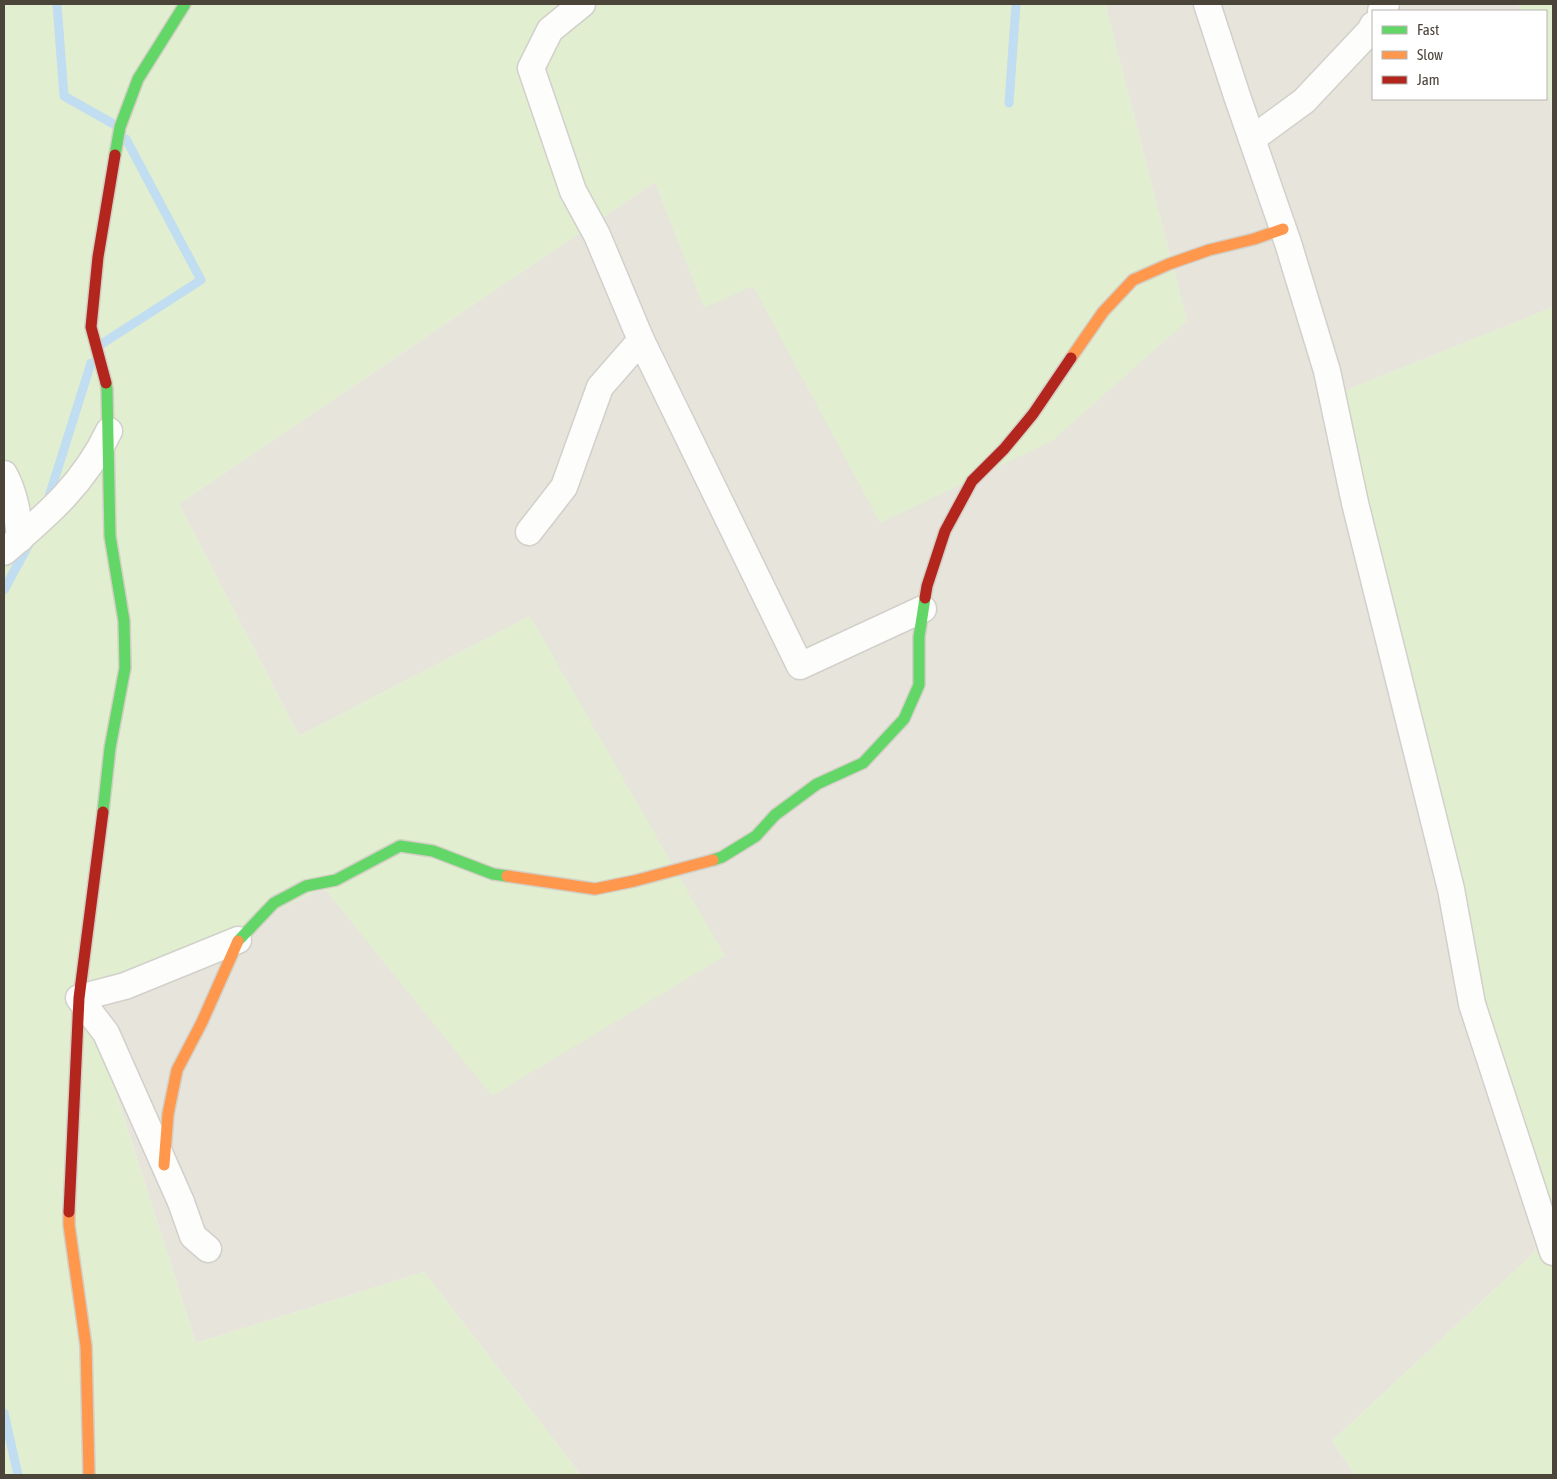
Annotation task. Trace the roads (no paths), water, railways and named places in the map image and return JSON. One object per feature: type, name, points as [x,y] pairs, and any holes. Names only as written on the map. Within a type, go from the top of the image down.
[{"type":"street","points":[[89,1475],[86,1346],[68,1225],[79,998],[110,748],[125,668],[124,621],[110,536],[107,389],[91,326],[98,257],[116,142],[125,110],[138,79],[185,4]]},
{"type":"street","points":[[582,4],[550,30],[531,68],[573,191],[597,235],[641,340],[800,666],[923,609]]},
{"type":"street","points":[[1208,4],[1252,139],[1284,229],[1327,371],[1355,502],[1451,889],[1472,1004],[1553,1252]]},
{"type":"street","points":[[1252,139],[1304,101],[1372,27]]},
{"type":"street","points":[[164,1165],[168,1114],[177,1070],[202,1022],[238,940],[274,903],[306,886],[336,880],[400,846],[433,851],[493,874],[595,889],[634,881],[722,856],[756,836],[775,815],[817,784],[863,762],[904,719],[919,685],[919,637],[926,586],[945,531],[972,481],[1004,449],[1033,414],[1103,312],[1133,280],[1169,264],[1209,250],[1254,239],[1284,229]]},
{"type":"street","points":[[529,532],[564,487],[600,387],[641,340]]},
{"type":"street","points":[[12,545],[40,522],[80,480],[98,453],[109,431]]},
{"type":"street","points":[[4,474],[18,514],[12,545]]},
{"type":"street","points":[[79,998],[125,986],[238,940]]},
{"type":"street","points":[[79,998],[106,1033],[181,1202],[193,1236],[208,1249]]},
{"type":"waterway","points":[[57,4],[64,96],[117,126]]},
{"type":"waterway","points":[[1009,103],[1016,4]]},
{"type":"waterway","points":[[100,345],[201,280],[126,139]]},
{"type":"waterway","points":[[47,503],[91,363]]},
{"type":"waterway","points":[[4,590],[30,542]]},
{"type":"waterway","points":[[4,1413],[18,1475]]}]
